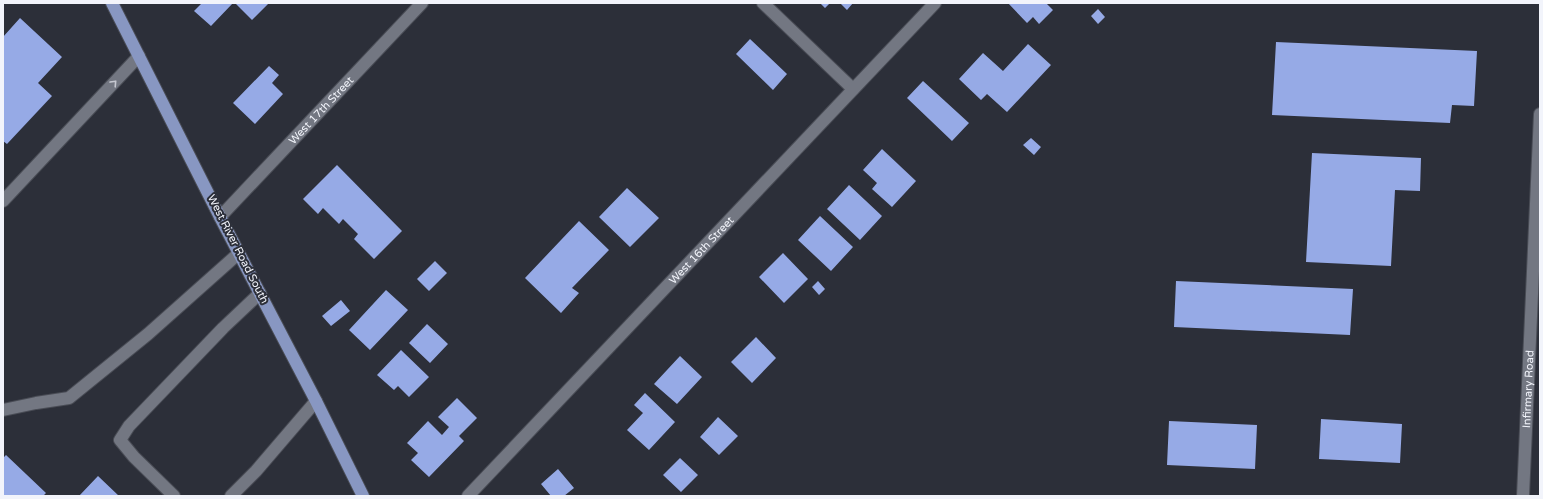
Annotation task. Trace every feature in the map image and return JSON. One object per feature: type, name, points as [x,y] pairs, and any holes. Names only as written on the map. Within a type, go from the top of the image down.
[{"type":"main road","name":"West River Road South","points":[[112,3],[220,217],[316,401],[363,496]]},
{"type":"street","name":"West 17th Street","points":[[220,217],[422,3]]},
{"type":"street","points":[[763,3],[854,89]]},
{"type":"street","name":"West 16th Street","points":[[468,496],[935,3]]},
{"type":"street","points":[[3,202],[139,56]]},
{"type":"street","name":"Infirmary Road","points":[[1523,496],[1540,114]]},
{"type":"street","points":[[3,410],[69,398],[148,334],[239,252]]},
{"type":"street","points":[[174,496],[134,457],[120,440],[128,426],[223,328],[260,293]]},
{"type":"street","points":[[231,496],[256,471],[316,401]]},
{"type":"building","points":[[202,3],[233,3],[211,26],[194,11]]},
{"type":"building","points":[[235,3],[269,3],[252,20]]},
{"type":"building","points":[[820,3],[830,3],[825,8]]},
{"type":"building","points":[[840,3],[853,3],[847,10]]},
{"type":"building","points":[[1008,3],[1046,3],[1053,10],[1039,24],[1033,17],[1027,23]]},
{"type":"building","points":[[1098,9],[1105,17],[1098,24],[1091,16]]},
{"type":"building","points":[[20,18],[62,57],[38,83],[52,96],[7,144],[3,141],[3,37]]},
{"type":"building","points":[[750,39],[787,74],[773,90],[736,54]]},
{"type":"building","points":[[1276,42],[1477,51],[1474,106],[1452,105],[1450,123],[1272,115]]},
{"type":"building","points":[[1028,44],[1051,65],[1007,112],[987,94],[981,100],[959,79],[983,53],[1003,71]]},
{"type":"building","points":[[269,66],[279,75],[272,83],[283,94],[255,124],[233,103]]},
{"type":"building","points":[[923,81],[969,123],[952,141],[907,98]]},
{"type":"building","points":[[1031,138],[1041,147],[1034,155],[1023,145]]},
{"type":"building","points":[[882,149],[916,181],[892,207],[872,189],[877,183],[863,170]]},
{"type":"building","points":[[1312,153],[1421,158],[1420,191],[1395,190],[1391,266],[1306,262]]},
{"type":"building","points":[[337,165],[402,231],[374,259],[354,239],[358,234],[343,219],[339,224],[323,208],[318,214],[303,199]]},
{"type":"building","points":[[849,185],[882,216],[860,240],[827,209]]},
{"type":"building","points":[[627,188],[659,218],[630,247],[599,217]]},
{"type":"building","points":[[820,216],[853,247],[831,271],[798,240]]},
{"type":"building","points":[[579,221],[609,250],[572,288],[579,293],[561,313],[525,278]]},
{"type":"building","points":[[783,253],[808,279],[784,303],[759,277]]},
{"type":"building","points":[[435,261],[447,273],[429,291],[417,279]]},
{"type":"building","points":[[818,281],[825,289],[819,295],[812,287]]},
{"type":"building","points":[[1176,281],[1353,289],[1350,335],[1174,327]]},
{"type":"building","points":[[386,290],[408,310],[370,350],[349,330]]},
{"type":"building","points":[[341,300],[350,311],[331,326],[322,316]]},
{"type":"building","points":[[427,324],[448,344],[430,363],[409,343]]},
{"type":"building","points":[[756,337],[776,358],[752,383],[731,362]]},
{"type":"building","points":[[401,350],[429,377],[409,397],[398,386],[394,390],[377,375]]},
{"type":"building","points":[[680,356],[702,377],[677,404],[654,384]]},
{"type":"building","points":[[645,393],[675,422],[649,450],[627,430],[643,413],[634,405]]},
{"type":"building","points":[[457,398],[477,418],[459,436],[464,441],[429,477],[411,460],[418,453],[407,443],[428,421],[442,435],[449,427],[438,417]]},
{"type":"building","points":[[718,417],[738,436],[719,455],[700,437]]},
{"type":"building","points":[[1321,419],[1402,424],[1400,463],[1319,459]]},
{"type":"building","points":[[1169,421],[1257,425],[1255,469],[1167,465]]},
{"type":"building","points":[[6,455],[46,493],[43,496],[3,496],[3,458]]},
{"type":"building","points":[[680,458],[698,475],[681,492],[663,475]]},
{"type":"building","points":[[558,469],[574,488],[564,496],[551,496],[541,484]]},
{"type":"building","points":[[98,476],[119,496],[79,496]]}]
